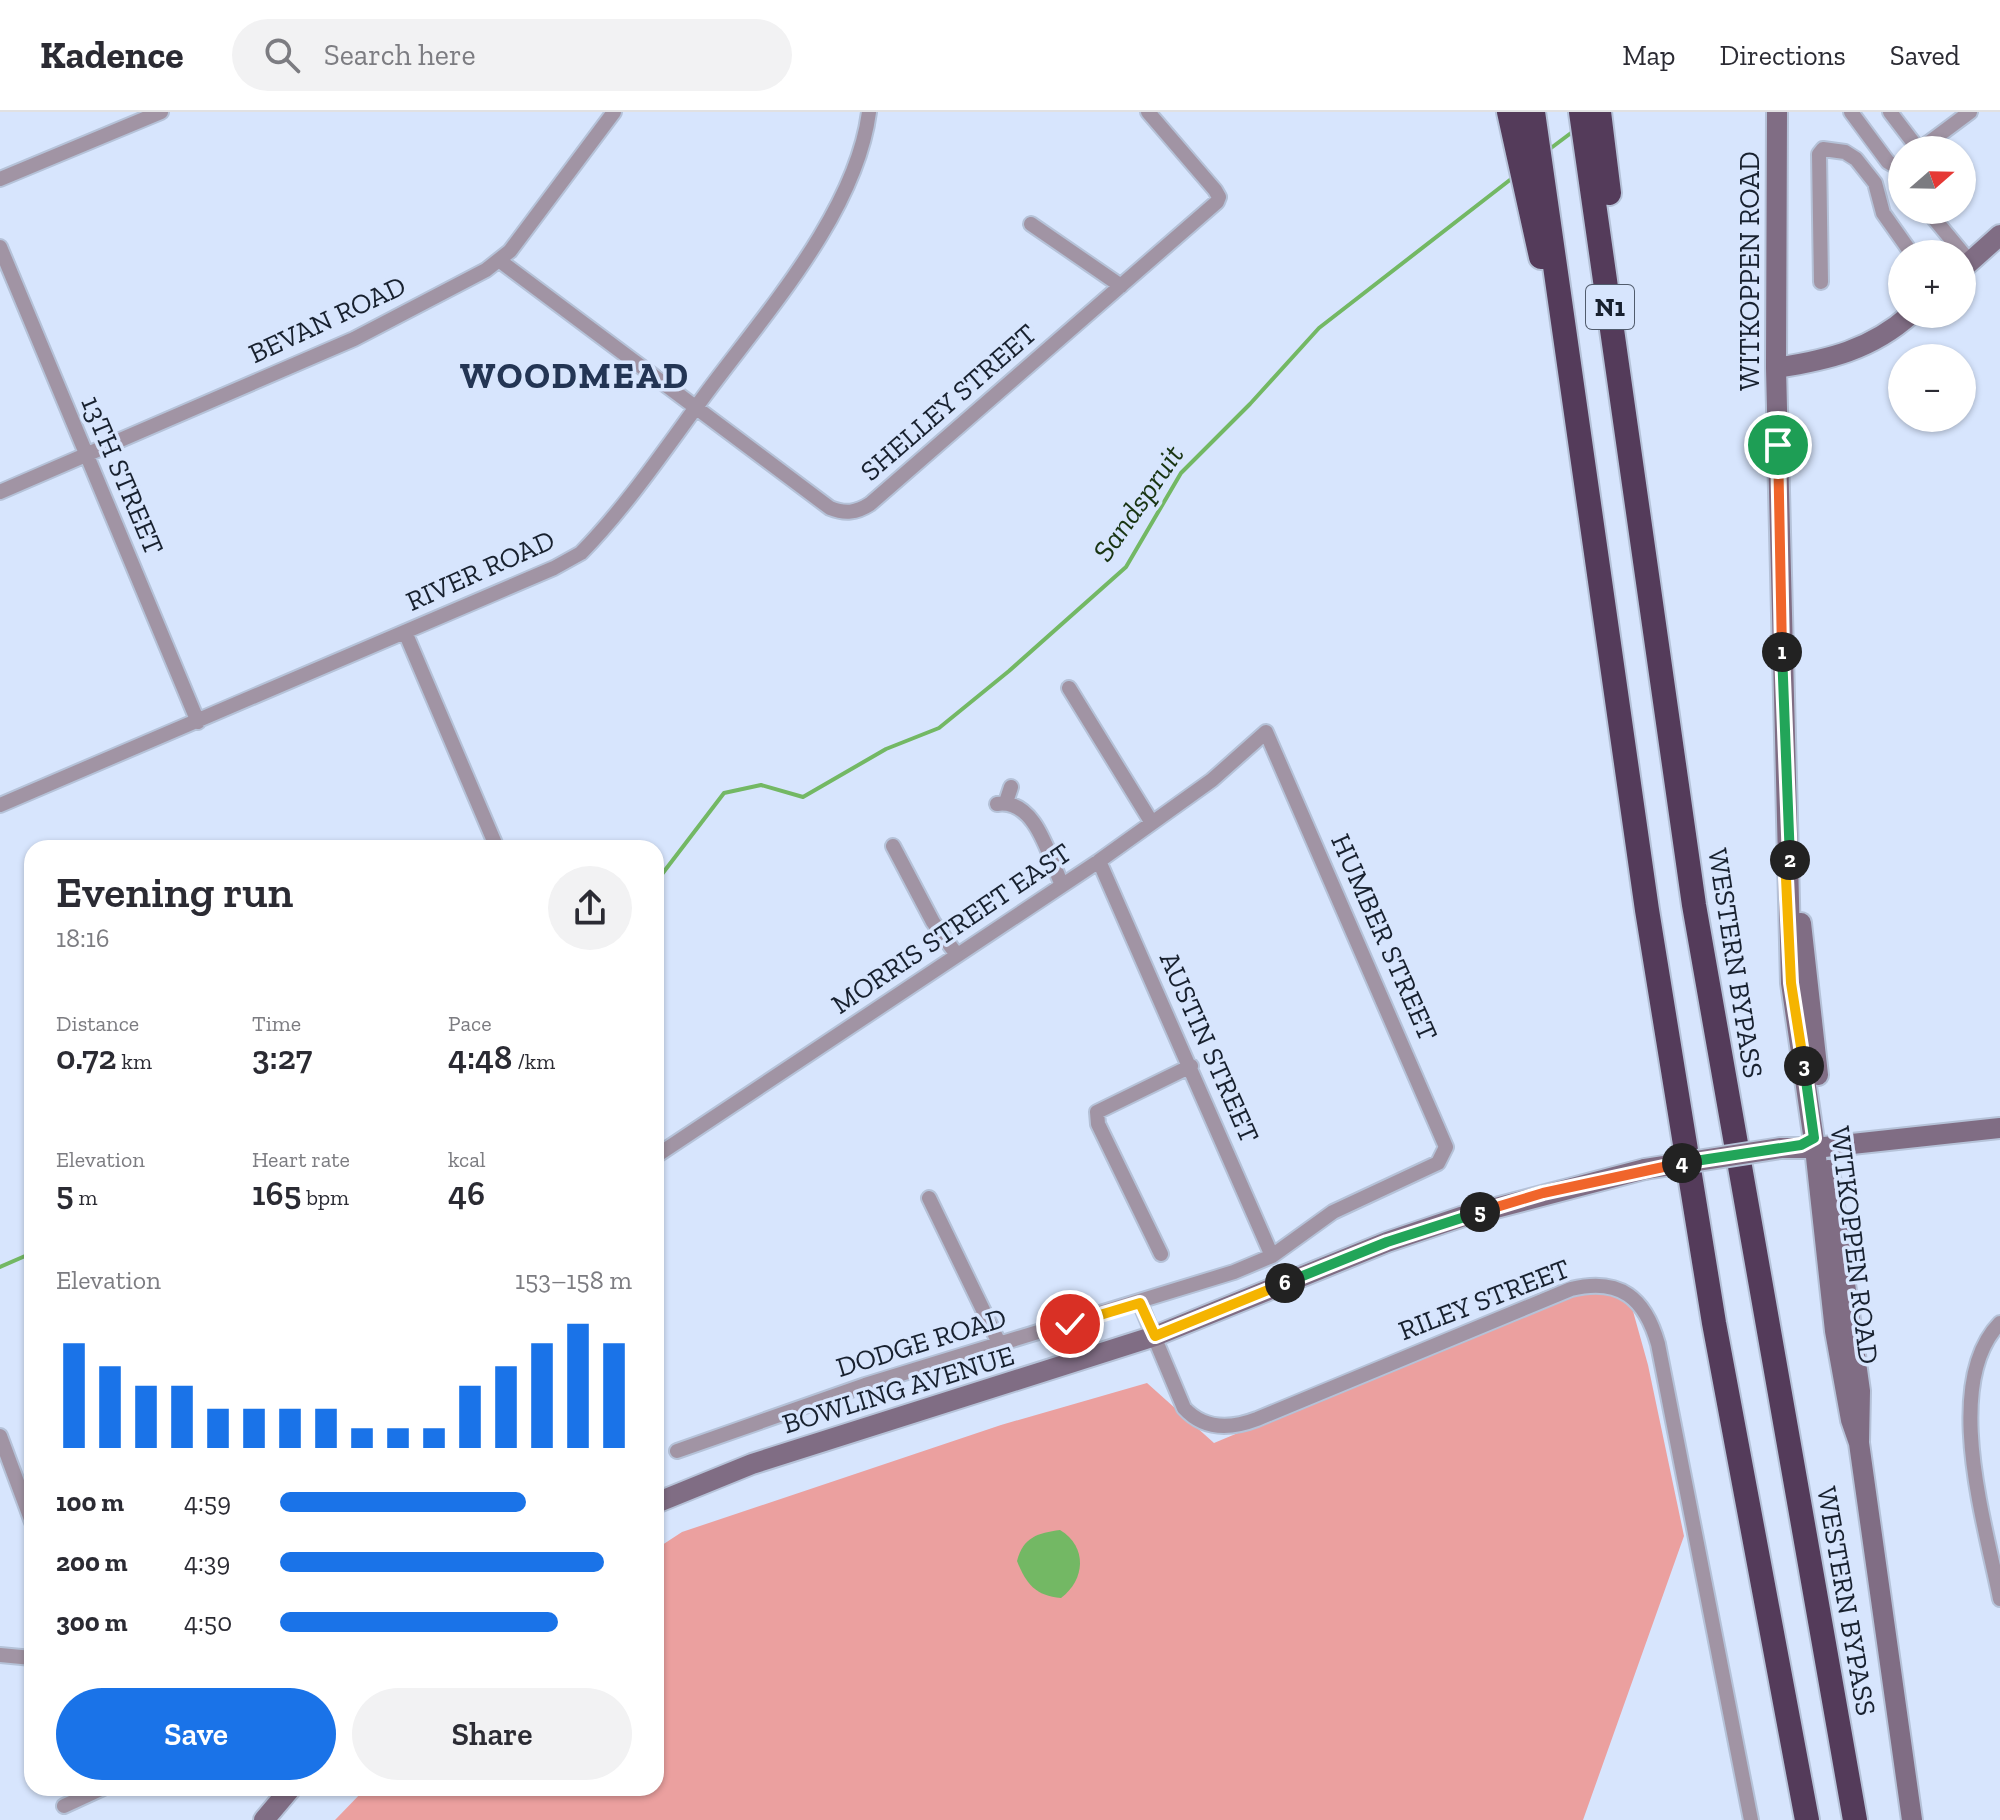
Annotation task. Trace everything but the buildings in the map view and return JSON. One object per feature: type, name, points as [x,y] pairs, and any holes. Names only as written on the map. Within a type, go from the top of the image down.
[{"type":"highway","points":[[1509,112],[1539,203]]},
{"type":"highway","points":[[1533,112],[1539,203],[1581,443],[1647,910],[1711,1307],[1807,1820]]},
{"type":"highway","points":[[1581,112],[1597,165]]},
{"type":"highway","points":[[1597,165],[1599,112]]},
{"type":"highway","name":"WESTERN BYPASS","points":[[1597,165],[1629,352],[1630,446],[1694,905],[1855,1820]]},
{"type":"main road","name":"WITKOPPEN ROAD","points":[[1777,112],[1776,368],[1783,739],[1790,862],[1786,878],[1791,983],[1810,1144],[1860,1391],[1859,1443],[1912,1820]]},
{"type":"main road","points":[[1976,257],[2000,235]]},
{"type":"main road","points":[[1776,368],[1853,352],[1894,328]]},
{"type":"main road","points":[[1810,1144],[2000,1115]]},
{"type":"main road","points":[[1810,1144],[2000,1128]]},
{"type":"main road","name":"BOWLING AVENUE","points":[[664,1500],[752,1464],[1155,1336],[1387,1242],[1529,1197],[1645,1169],[1810,1144]]},
{"type":"main road","points":[[264,1820],[284,1796]]},
{"type":"street","points":[[0,179],[161,112]]},
{"type":"street","name":"BEVAN ROAD","points":[[0,492],[354,339],[500,261],[614,112]]},
{"type":"street","name":"RIVER ROAD","points":[[0,805],[198,722],[581,553],[694,409],[817,241],[860,152],[869,112]]},
{"type":"street","name":"SHELLEY STREET","points":[[500,261],[830,508],[848,513],[858,510],[1121,286],[1219,197],[1148,112]]},
{"type":"street","points":[[1851,112],[1888,162]]},
{"type":"street","points":[[1890,112],[1908,136]]},
{"type":"street","points":[[1938,136],[1970,112]]},
{"type":"street","points":[[1821,282],[1819,154],[1823,149],[1845,152],[1856,159],[1875,183],[1883,213],[1902,240]]},
{"type":"street","points":[[1031,224],[1121,286]]},
{"type":"street","name":"13TH STREET","points":[[0,247],[198,722]]},
{"type":"street","points":[[405,632],[494,840]]},
{"type":"street","points":[[1069,688],[1152,823]]},
{"type":"street","name":"MORRIS STREET EAST","points":[[664,1151],[1099,861],[1212,780],[1266,732]]},
{"type":"street","name":"HUMBER STREET","points":[[1266,732],[1443,1134],[1446,1153],[1438,1163]]},
{"type":"street","points":[[1011,787],[1002,803],[1029,815],[1062,885]]},
{"type":"street","points":[[893,846],[933,922],[957,955]]},
{"type":"street","name":"AUSTIN STREET","points":[[1099,861],[1272,1256]]},
{"type":"street","points":[[1161,1254],[1098,1124],[1097,1112],[1191,1066]]},
{"type":"street","name":"DODGE ROAD","points":[[677,1451],[865,1385],[1140,1303],[1272,1256],[1333,1212],[1438,1163]]},
{"type":"street","points":[[929,1198],[1000,1345]]},
{"type":"street","name":"RILEY STREET","points":[[1140,1303],[1184,1408],[1207,1424],[1236,1425],[1571,1289],[1605,1286],[1637,1300],[1650,1320],[1658,1344],[1751,1820]]},
{"type":"street","points":[[2000,1323],[1976,1365],[1969,1428],[2000,1599]]},
{"type":"street","points":[[0,1436],[24,1500]]},
{"type":"street","points":[[0,1655],[24,1657]]},
{"type":"street","points":[[64,1806],[86,1796]]},
{"type":"shaded area","points":[[1590,1286],[1631,1304],[1648,1365],[1684,1536],[1583,1820],[335,1820],[358,1796],[664,1796],[664,1544],[682,1532],[1001,1425],[1147,1383],[1214,1443]]},
{"type":"shaded area","points":[[1060,1530],[1075,1545],[1080,1564],[1075,1582],[1061,1598],[1045,1595],[1033,1587],[1017,1561],[1027,1541]]},
{"type":"waterway","name":"Sandspruit","points":[[1547,151],[1575,130]]},
{"type":"waterway","name":"Sandspruit","points":[[664,872],[724,793],[761,785],[803,797],[886,749],[939,728],[1009,671],[1126,567],[1181,473],[1250,404],[1319,328],[1515,176]]},
{"type":"waterway","name":"Sandspruit","points":[[0,1267],[24,1256]]},
{"type":"district","name":"WOODMEAD","points":[[575,375]]},
{"type":"route","points":[[1070,1324],[1140,1303],[1155,1336],[1387,1242],[1461,1217],[1543,1193],[1645,1169],[1801,1145],[1814,1138],[1791,983],[1786,878],[1790,839],[1783,739],[1778,445]]}]
